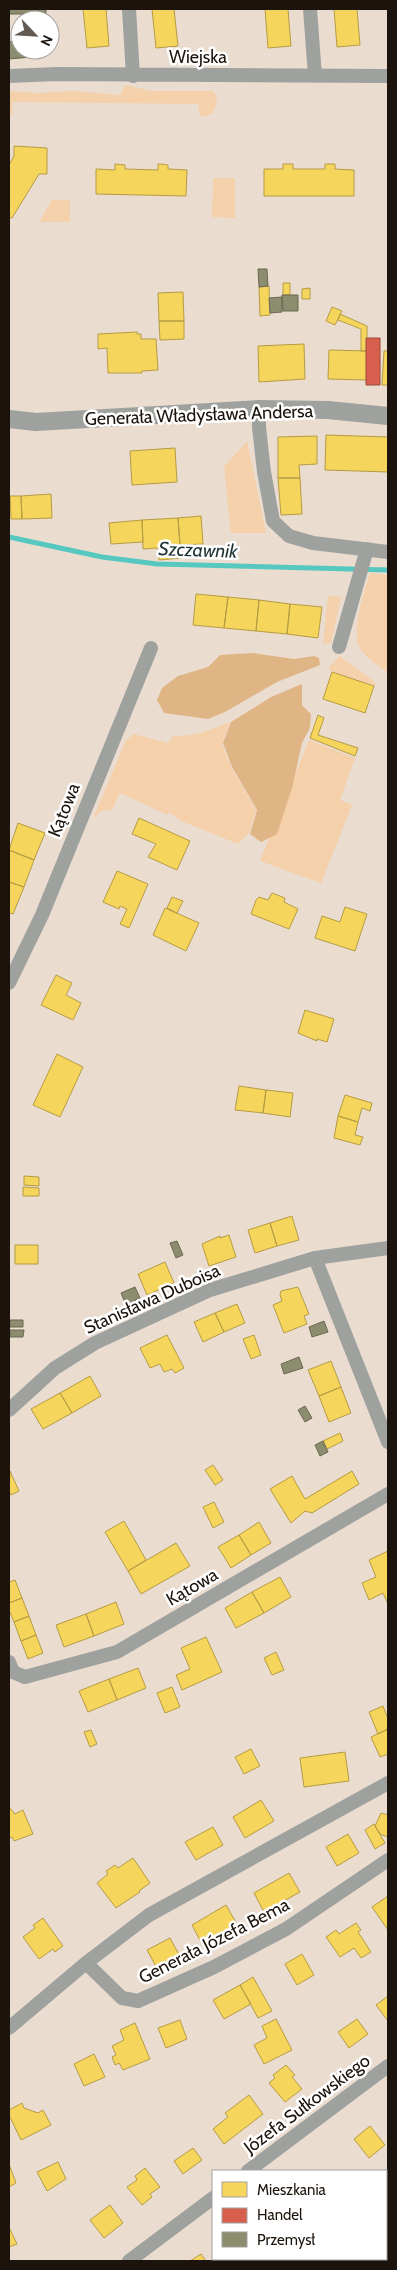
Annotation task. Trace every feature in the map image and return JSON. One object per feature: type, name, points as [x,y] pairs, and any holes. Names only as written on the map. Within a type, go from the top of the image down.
[{"type":"street","points":[[130,9],[133,76]]},
{"type":"street","points":[[310,9],[315,76]]},
{"type":"street","name":"Wiejska","points":[[9,76],[57,74],[133,76],[388,76]]},
{"type":"street","points":[[260,409],[259,427],[264,472],[273,521],[289,536],[313,543],[365,556],[388,552]]},
{"type":"street","name":"Generała Władysława Andersa","points":[[9,419],[36,422],[260,409],[328,410],[388,416]]},
{"type":"street","points":[[339,647],[365,556]]},
{"type":"street","name":"Kątowa","points":[[9,983],[42,915],[151,648]]},
{"type":"street","name":"Stanisława Duboisa","points":[[9,1410],[55,1368],[95,1343],[210,1290],[315,1258],[388,1248]]},
{"type":"street","points":[[315,1258],[388,1442]]},
{"type":"street","name":"Kątowa","points":[[9,1662],[13,1672],[25,1677],[117,1652],[388,1494]]},
{"type":"street","points":[[9,2028],[86,1963],[149,1915],[388,1783]]},
{"type":"street","name":"Generała Józefa Bema","points":[[86,1963],[122,1998],[138,2001],[214,1967],[286,1929],[388,1860]]},
{"type":"street","name":"Józefa Sułkowskiego","points":[[249,2170],[388,2066]]},
{"type":"street","points":[[129,2261],[212,2199]]},
{"type":"shaded area","points":[[125,85],[152,91],[213,91],[217,101],[213,113],[207,116],[200,116],[198,104],[13,102],[12,115],[9,116],[9,91],[37,93],[74,91],[120,95]]},
{"type":"shaded area","points":[[213,178],[235,178],[235,218],[212,217]]},
{"type":"shaded area","points":[[52,200],[70,200],[70,222],[39,222]]},
{"type":"shaded area","points":[[247,441],[266,533],[231,533],[224,467]]},
{"type":"shaded area","points":[[370,573],[388,575],[388,673],[361,650],[358,643],[357,623]]},
{"type":"shaded area","points":[[328,596],[341,597],[331,643],[323,644]]},
{"type":"shaded area","points":[[252,653],[294,659],[314,656],[319,658],[320,665],[277,682],[225,712],[208,719],[164,713],[157,700],[162,688],[178,676],[208,667],[220,655]]},
{"type":"shaded area","points":[[339,656],[374,681],[376,686],[331,671],[329,667]]},
{"type":"shaded area","points":[[302,684],[302,705],[311,714],[310,728],[302,743],[292,788],[277,834],[261,842],[250,834],[257,810],[232,767],[223,743],[231,722],[271,697]]},
{"type":"shaded area","points":[[230,722],[222,744],[231,767],[256,810],[249,833],[238,844],[181,821],[170,813],[174,803],[168,815],[120,793],[112,810],[100,811],[94,816],[126,740],[134,734],[168,743],[173,736],[196,734]]},
{"type":"shaded area","points":[[309,740],[355,758],[340,800],[352,805],[321,883],[260,861]]},
{"type":"shaded area","points":[[387,2196],[388,2261],[289,2261],[387,2260]]},
{"type":"building: Mieszkania","points":[[83,9],[106,9],[109,46],[87,48]]},
{"type":"building: Mieszkania","points":[[152,9],[174,9],[178,46],[156,48]]},
{"type":"building: Mieszkania","points":[[265,9],[288,9],[291,46],[268,48]]},
{"type":"building: Mieszkania","points":[[334,9],[357,9],[360,45],[337,47]]},
{"type":"building: Mieszkania","points":[[14,146],[47,148],[47,174],[39,174],[12,218],[9,217],[9,165],[14,156]]},
{"type":"building: Mieszkania","points":[[115,164],[125,165],[125,169],[158,170],[158,164],[161,164],[168,165],[168,169],[187,170],[186,196],[96,194],[96,169],[115,170]]},
{"type":"building: Mieszkania","points":[[283,164],[293,164],[293,169],[325,169],[325,164],[335,164],[335,169],[354,170],[354,196],[264,196],[264,169],[283,169]]},
{"type":"building: Mieszkania","points":[[283,283],[290,283],[290,295],[283,295]]},
{"type":"building: Mieszkania","points":[[269,286],[270,315],[260,316],[259,287]]},
{"type":"building: Mieszkania","points":[[310,288],[310,299],[302,299],[302,289]]},
{"type":"building: Mieszkania","points":[[183,292],[184,321],[159,321],[158,293]]},
{"type":"building: Mieszkania","points":[[332,307],[342,311],[335,325],[326,321]]},
{"type":"building: Mieszkania","points":[[340,314],[367,326],[367,351],[361,351],[361,329],[338,320]]},
{"type":"building: Mieszkania","points":[[159,321],[184,321],[184,339],[160,340]]},
{"type":"building: Mieszkania","points":[[137,332],[137,334],[141,334],[141,339],[156,339],[158,370],[142,371],[142,373],[108,373],[107,348],[98,349],[98,334]]},
{"type":"building: Mieszkania","points":[[304,344],[305,379],[259,382],[258,346]]},
{"type":"building: Mieszkania","points":[[329,350],[367,351],[367,380],[328,379]]},
{"type":"building: Mieszkania","points":[[384,351],[388,351],[388,385],[382,385]]},
{"type":"building: Mieszkania","points":[[326,435],[388,437],[388,472],[325,470]]},
{"type":"building: Mieszkania","points":[[317,436],[317,464],[299,465],[300,478],[278,478],[278,437]]},
{"type":"building: Mieszkania","points":[[175,448],[177,482],[132,485],[130,451]]},
{"type":"building: Mieszkania","points":[[278,478],[300,478],[302,514],[281,515]]},
{"type":"building: Mieszkania","points":[[51,494],[52,518],[22,519],[21,496]]},
{"type":"building: Mieszkania","points":[[10,496],[21,496],[22,519],[11,519]]},
{"type":"building: Mieszkania","points":[[201,516],[203,544],[180,545],[178,518]]},
{"type":"building: Mieszkania","points":[[178,518],[181,558],[159,560],[159,548],[143,549],[142,520]]},
{"type":"building: Mieszkania","points":[[142,520],[143,542],[111,544],[109,523]]},
{"type":"building: Mieszkania","points":[[196,594],[228,597],[224,628],[193,625]]},
{"type":"building: Mieszkania","points":[[228,597],[259,600],[256,631],[224,628]]},
{"type":"building: Mieszkania","points":[[259,600],[290,604],[287,634],[256,631]]},
{"type":"building: Mieszkania","points":[[290,604],[322,607],[318,638],[287,634]]},
{"type":"building: Mieszkania","points":[[332,672],[374,686],[365,713],[323,699]]},
{"type":"building: Mieszkania","points":[[318,715],[324,718],[318,735],[358,748],[355,756],[310,738]]},
{"type":"building: Mieszkania","points":[[139,818],[190,841],[177,870],[148,857],[156,844],[132,834]]},
{"type":"building: Mieszkania","points":[[18,823],[45,833],[34,860],[9,850]]},
{"type":"building: Mieszkania","points":[[9,850],[34,860],[24,887],[9,882]]},
{"type":"building: Mieszkania","points":[[117,871],[148,884],[129,928],[120,924],[127,909],[120,906],[119,909],[103,902]]},
{"type":"building: Mieszkania","points":[[9,882],[24,887],[13,914],[9,913]]},
{"type":"building: Mieszkania","points":[[272,893],[285,898],[284,902],[298,909],[289,929],[251,914],[259,897],[268,900]]},
{"type":"building: Mieszkania","points":[[172,897],[183,901],[177,913],[167,908]]},
{"type":"building: Mieszkania","points":[[345,907],[367,914],[355,951],[315,938],[322,916],[340,922]]},
{"type":"building: Mieszkania","points":[[165,908],[199,923],[186,951],[153,935]]},
{"type":"building: Mieszkania","points":[[56,975],[72,983],[66,995],[81,1003],[73,1020],[41,1005]]},
{"type":"building: Mieszkania","points":[[305,1010],[334,1019],[327,1042],[317,1039],[317,1041],[298,1033]]},
{"type":"building: Mieszkania","points":[[57,1054],[83,1067],[60,1117],[33,1105]]},
{"type":"building: Mieszkania","points":[[239,1086],[266,1090],[263,1113],[235,1110]]},
{"type":"building: Mieszkania","points":[[266,1090],[293,1093],[290,1117],[263,1113]]},
{"type":"building: Mieszkania","points":[[345,1095],[372,1103],[370,1111],[362,1108],[358,1122],[338,1116]]},
{"type":"building: Mieszkania","points":[[338,1116],[358,1122],[355,1135],[363,1137],[360,1145],[334,1138]]},
{"type":"building: Mieszkania","points":[[24,1176],[39,1177],[39,1186],[24,1185]]},
{"type":"building: Mieszkania","points":[[23,1187],[39,1188],[39,1196],[23,1196]]},
{"type":"building: Mieszkania","points":[[292,1216],[299,1240],[277,1246],[270,1223]]},
{"type":"building: Mieszkania","points":[[270,1223],[277,1246],[255,1253],[248,1230]]},
{"type":"building: Mieszkania","points":[[229,1235],[236,1257],[209,1266],[202,1244],[220,1236],[220,1238]]},
{"type":"building: Mieszkania","points":[[15,1245],[38,1245],[38,1264],[15,1264]]},
{"type":"building: Mieszkania","points":[[165,1262],[174,1283],[147,1295],[138,1274]]},
{"type":"building: Mieszkania","points":[[298,1287],[309,1314],[304,1316],[307,1324],[284,1333],[273,1305],[282,1301],[281,1291]]},
{"type":"building: Mieszkania","points":[[237,1304],[245,1323],[224,1332],[215,1313]]},
{"type":"building: Mieszkania","points":[[215,1313],[224,1332],[203,1342],[194,1322]]},
{"type":"building: Mieszkania","points":[[167,1335],[184,1368],[175,1373],[172,1369],[164,1372],[160,1364],[150,1368],[140,1348]]},
{"type":"building: Mieszkania","points":[[254,1335],[261,1355],[251,1359],[243,1339]]},
{"type":"building: Mieszkania","points":[[331,1361],[341,1387],[319,1396],[308,1370]]},
{"type":"building: Mieszkania","points":[[90,1376],[101,1396],[72,1413],[60,1393]]},
{"type":"building: Mieszkania","points":[[341,1387],[351,1413],[329,1422],[319,1396]]},
{"type":"building: Mieszkania","points":[[60,1393],[72,1413],[43,1429],[31,1409]]},
{"type":"building: Mieszkania","points":[[340,1433],[343,1441],[327,1449],[323,1441]]},
{"type":"building: Mieszkania","points":[[213,1465],[223,1480],[215,1485],[205,1470]]},
{"type":"building: Mieszkania","points":[[10,1471],[19,1491],[11,1495],[9,1491]]},
{"type":"building: Mieszkania","points":[[352,1471],[359,1484],[312,1513],[305,1511],[291,1523],[270,1489],[292,1476],[305,1499]]},
{"type":"building: Mieszkania","points":[[214,1502],[224,1522],[213,1528],[203,1507]]},
{"type":"building: Mieszkania","points":[[124,1521],[146,1560],[128,1571],[105,1532]]},
{"type":"building: Mieszkania","points":[[259,1522],[271,1543],[251,1555],[239,1535]]},
{"type":"building: Mieszkania","points":[[239,1535],[251,1555],[231,1568],[218,1547]]},
{"type":"building: Mieszkania","points":[[176,1543],[190,1566],[141,1594],[128,1571]]},
{"type":"building: Mieszkania","points":[[388,1551],[388,1604],[383,1593],[369,1600],[362,1583],[376,1577],[369,1560]]},
{"type":"building: Mieszkania","points":[[280,1577],[291,1597],[264,1613],[252,1592]]},
{"type":"building: Mieszkania","points":[[15,1580],[22,1598],[9,1603],[9,1582]]},
{"type":"building: Mieszkania","points":[[252,1592],[264,1613],[236,1628],[225,1608]]},
{"type":"building: Mieszkania","points":[[22,1598],[29,1616],[14,1622],[9,1610],[9,1603]]},
{"type":"building: Mieszkania","points":[[116,1602],[124,1624],[94,1636],[86,1614]]},
{"type":"building: Mieszkania","points":[[86,1614],[94,1636],[64,1647],[56,1625]]},
{"type":"building: Mieszkania","points":[[29,1616],[36,1635],[21,1641],[14,1622]]},
{"type":"building: Mieszkania","points":[[36,1635],[43,1653],[28,1659],[21,1641]]},
{"type":"building: Mieszkania","points":[[206,1637],[222,1672],[182,1690],[176,1675],[190,1669],[181,1648]]},
{"type":"building: Mieszkania","points":[[276,1652],[284,1670],[272,1675],[264,1658]]},
{"type":"building: Mieszkania","points":[[138,1668],[146,1688],[117,1700],[109,1679]]},
{"type":"building: Mieszkania","points":[[109,1679],[117,1700],[88,1712],[79,1691]]},
{"type":"building: Mieszkania","points":[[172,1687],[180,1707],[165,1713],[157,1693]]},
{"type":"building: Mieszkania","points":[[383,1706],[388,1719],[388,1729],[378,1734],[369,1712]]},
{"type":"building: Mieszkania","points":[[388,1729],[388,1754],[380,1757],[371,1737]]},
{"type":"building: Mieszkania","points":[[91,1730],[97,1744],[90,1747],[84,1732]]},
{"type":"building: Mieszkania","points":[[251,1749],[260,1766],[244,1774],[235,1757]]},
{"type":"building: Mieszkania","points":[[345,1752],[349,1781],[304,1787],[300,1758]]},
{"type":"building: Mieszkania","points":[[261,1800],[274,1821],[245,1838],[233,1817]]},
{"type":"building: Mieszkania","points":[[9,1807],[15,1814],[23,1810],[33,1834],[14,1841],[12,1837],[9,1838]]},
{"type":"building: Mieszkania","points":[[381,1813],[388,1815],[388,1837],[380,1834],[375,1826]]},
{"type":"building: Mieszkania","points":[[374,1824],[385,1843],[375,1849],[365,1830]]},
{"type":"building: Mieszkania","points":[[213,1827],[223,1845],[196,1860],[185,1842]]},
{"type":"building: Mieszkania","points":[[348,1834],[359,1853],[337,1866],[326,1847]]},
{"type":"building: Mieszkania","points":[[133,1858],[150,1883],[116,1908],[97,1883],[108,1874],[106,1871],[115,1865],[118,1868]]},
{"type":"building: Mieszkania","points":[[289,1873],[300,1892],[264,1912],[254,1893]]},
{"type":"building: Mieszkania","points":[[388,1896],[388,1930],[372,1907]]},
{"type":"building: Mieszkania","points":[[226,1905],[238,1926],[203,1946],[192,1925]]},
{"type":"building: Mieszkania","points":[[43,1918],[63,1946],[55,1952],[53,1949],[39,1959],[23,1937],[35,1928],[33,1925]]},
{"type":"building: Mieszkania","points":[[356,1923],[361,1930],[358,1932],[371,1952],[361,1958],[354,1948],[340,1957],[326,1937],[336,1930],[339,1934]]},
{"type":"building: Mieszkania","points":[[170,1938],[182,1960],[159,1972],[147,1950]]},
{"type":"building: Mieszkania","points":[[302,1954],[314,1975],[297,1985],[285,1964]]},
{"type":"building: Mieszkania","points":[[253,1977],[272,2011],[258,2018],[240,1985]]},
{"type":"building: Mieszkania","points":[[240,1985],[251,2004],[224,2019],[213,2000]]},
{"type":"building: Mieszkania","points":[[388,1996],[388,2021],[376,2005]]},
{"type":"building: Mieszkania","points":[[276,2019],[292,2050],[264,2064],[254,2045],[267,2038],[262,2026]]},
{"type":"building: Mieszkania","points":[[357,2019],[368,2034],[349,2048],[338,2032]]},
{"type":"building: Mieszkania","points":[[180,2020],[187,2039],[166,2048],[158,2028]]},
{"type":"building: Mieszkania","points":[[135,2023],[150,2059],[123,2070],[119,2063],[115,2065],[112,2057],[116,2055],[112,2046],[124,2040],[120,2030]]},
{"type":"building: Mieszkania","points":[[94,2054],[105,2077],[84,2086],[74,2064]]},
{"type":"building: Mieszkania","points":[[286,2065],[295,2075],[292,2077],[302,2089],[285,2102],[269,2083],[275,2078],[273,2075]]},
{"type":"building: Mieszkania","points":[[249,2095],[263,2114],[224,2144],[213,2129],[228,2117],[225,2113]]},
{"type":"building: Mieszkania","points":[[22,2103],[24,2108],[38,2113],[43,2110],[51,2125],[21,2140],[9,2115],[9,2110]]},
{"type":"building: Mieszkania","points":[[370,2126],[385,2145],[369,2158],[354,2139]]},
{"type":"building: Mieszkania","points":[[193,2148],[202,2160],[183,2174],[174,2161]]},
{"type":"building: Mieszkania","points":[[58,2162],[66,2179],[47,2191],[37,2172]]},
{"type":"building: Mieszkania","points":[[9,2164],[16,2183],[9,2187]]},
{"type":"building: Mieszkania","points":[[145,2168],[160,2187],[150,2194],[152,2197],[142,2205],[127,2187],[137,2180],[135,2176]]},
{"type":"building: Mieszkania","points":[[110,2205],[123,2223],[104,2238],[90,2220]]},
{"type":"building: Mieszkania","points":[[9,2227],[17,2244],[9,2247]]},
{"type":"building: Mieszkania","points":[[201,2254],[206,2261],[190,2261]]},
{"type":"building: Handel","points":[[366,338],[380,338],[380,385],[366,385]]},
{"type":"building: Przemysł","points":[[9,9],[46,9],[10,10],[9,14]]},
{"type":"building: Przemysł","points":[[9,42],[10,42],[9,59]]},
{"type":"building: Przemysł","points":[[258,269],[267,269],[268,286],[259,287]]},
{"type":"building: Przemysł","points":[[282,295],[298,295],[298,311],[283,311]]},
{"type":"building: Przemysł","points":[[282,297],[282,312],[270,313],[269,298]]},
{"type":"building: Przemysł","points":[[177,1241],[183,1255],[176,1258],[170,1243]]},
{"type":"building: Przemysł","points":[[135,1287],[140,1298],[126,1305],[121,1293]]},
{"type":"building: Przemysł","points":[[10,1320],[23,1320],[23,1327],[10,1327]]},
{"type":"building: Przemysł","points":[[324,1321],[328,1332],[312,1337],[309,1327]]},
{"type":"building: Przemysł","points":[[10,1330],[24,1330],[23,1337],[10,1337]]},
{"type":"building: Przemysł","points":[[299,1357],[303,1368],[284,1374],[281,1364]]},
{"type":"building: Przemysł","points":[[305,1406],[312,1418],[305,1422],[298,1410]]},
{"type":"building: Przemysł","points":[[323,1441],[328,1452],[320,1456],[315,1445]]},
{"type":"waterway","name":"Szczawnik","points":[[9,537],[102,557],[157,564],[388,570]]}]
